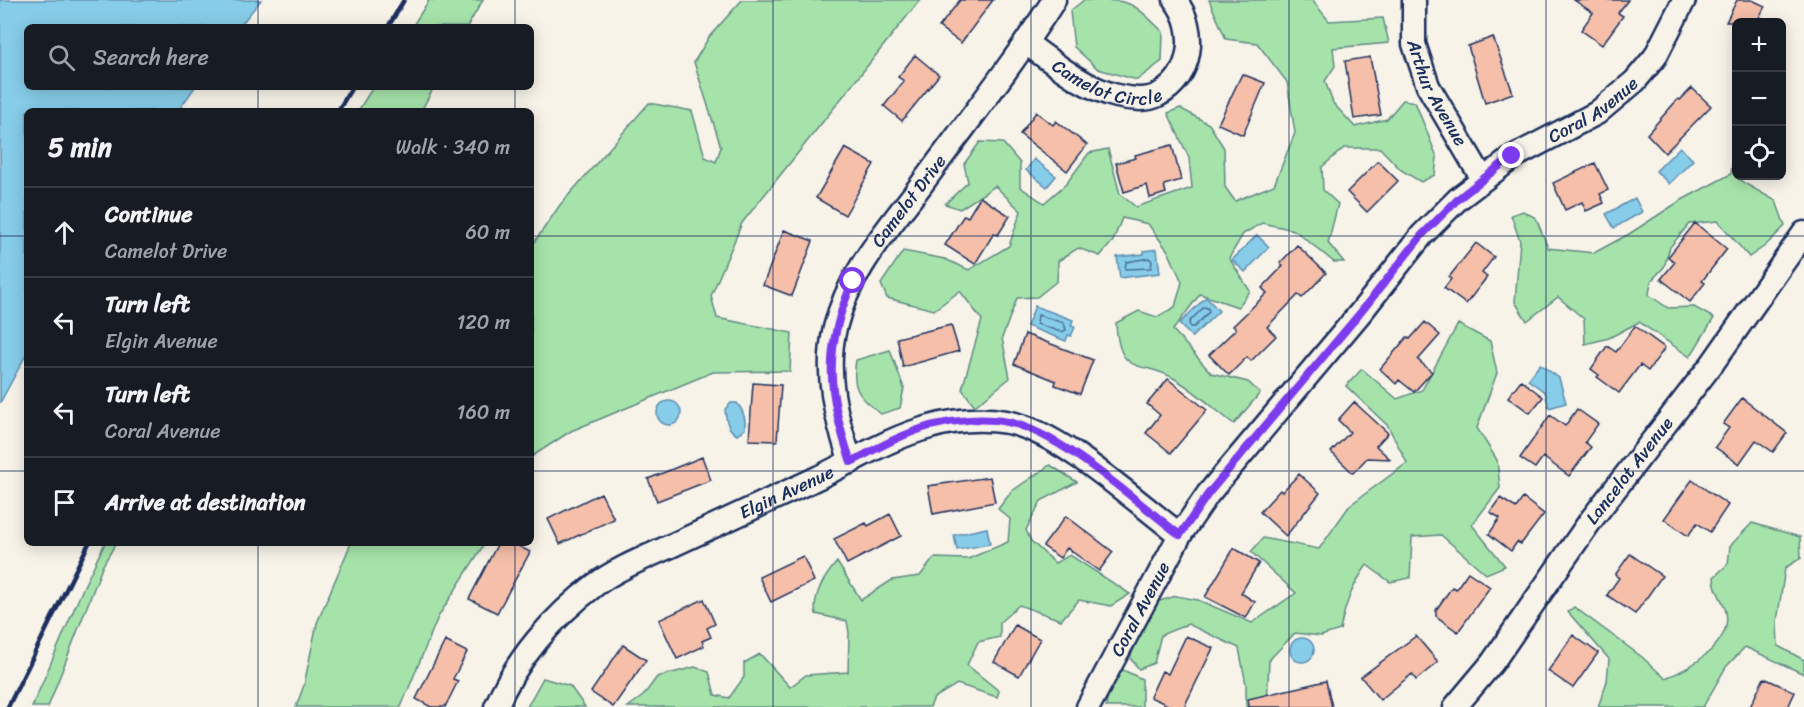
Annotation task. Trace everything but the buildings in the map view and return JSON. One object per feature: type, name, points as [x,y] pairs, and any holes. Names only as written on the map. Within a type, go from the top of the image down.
[{"type":"street","name":"Camelot Drive","points":[[851,462],[837,417],[831,380],[835,328],[843,304],[866,259],[1026,43],[1054,0]]},
{"type":"street","name":"Camelot Circle","points":[[1026,43],[1066,71],[1117,96],[1141,99],[1158,95],[1175,79],[1189,55],[1190,28],[1175,0]]},
{"type":"street","name":"Arthur Avenue","points":[[1414,0],[1414,45],[1428,86],[1482,178]]},
{"type":"street","name":"Coral Avenue","points":[[1088,707],[1180,535],[1228,468],[1354,320],[1422,235],[1482,178],[1512,156],[1597,113],[1635,81],[1654,57],[1684,0]]},
{"type":"street","name":"Lancelot Avenue","points":[[1455,707],[1492,663],[1591,520],[1800,249]]},
{"type":"street","name":"Elgin Avenue","points":[[496,707],[504,688],[546,629],[596,584],[639,560],[851,462],[887,443],[931,426],[981,420],[1009,422],[1054,442],[1180,535]]},
{"type":"green space","points":[[429,0],[483,0],[469,24],[414,24]]},
{"type":"green space","points":[[742,0],[920,0],[742,223],[711,296],[717,318],[792,333],[790,371],[713,372],[571,431],[534,455],[534,243],[560,205],[649,103],[692,111],[705,157],[716,162],[721,147],[694,62],[709,37]]},
{"type":"green space","points":[[1084,0],[1112,0],[1136,8],[1163,32],[1162,61],[1137,80],[1098,69],[1074,47],[1070,11]]},
{"type":"green space","points":[[1209,0],[1312,0],[1329,21],[1383,18],[1389,43],[1333,48],[1335,66],[1325,81],[1333,103],[1355,127],[1387,119],[1403,100],[1415,102],[1437,157],[1435,175],[1421,182],[1401,170],[1380,148],[1344,148],[1322,167],[1323,190],[1338,204],[1328,243],[1344,262],[1334,262],[1294,230],[1262,223],[1243,234],[1229,258],[1250,291],[1238,307],[1200,294],[1173,330],[1211,373],[1248,382],[1260,393],[1234,424],[1183,384],[1163,373],[1134,364],[1122,353],[1116,323],[1139,311],[1157,317],[1175,307],[1182,282],[1168,251],[1148,224],[1122,218],[1113,241],[1100,256],[1078,248],[1058,261],[1057,281],[1037,297],[1017,298],[1002,338],[1010,378],[975,406],[962,389],[982,320],[960,291],[934,310],[887,298],[881,284],[903,251],[945,259],[969,270],[1009,246],[1021,211],[995,186],[960,209],[945,204],[968,182],[964,164],[980,142],[1003,143],[1020,163],[1020,187],[1044,203],[1066,184],[1089,153],[1108,149],[1120,194],[1136,207],[1192,188],[1189,158],[1168,113],[1180,108],[1209,124],[1224,148],[1225,187],[1235,201],[1274,185],[1295,133],[1287,82],[1257,43],[1226,39]]},
{"type":"green space","points":[[371,90],[432,90],[423,108],[360,108]]},
{"type":"green space","points":[[1732,166],[1732,180],[1741,180],[1776,201],[1785,226],[1765,246],[1749,257],[1718,221],[1689,224],[1670,247],[1664,267],[1651,281],[1649,295],[1668,308],[1694,307],[1714,318],[1690,357],[1639,322],[1609,338],[1585,344],[1584,319],[1558,297],[1527,321],[1515,302],[1520,241],[1511,215],[1523,211],[1536,218],[1548,248],[1594,253],[1629,234],[1680,201],[1731,174]]},
{"type":"green space","points":[[1458,324],[1490,341],[1497,373],[1477,428],[1497,460],[1500,488],[1472,525],[1505,566],[1486,574],[1441,535],[1412,537],[1410,578],[1390,582],[1367,565],[1350,596],[1340,630],[1321,636],[1295,633],[1269,660],[1267,707],[1246,707],[1246,684],[1239,648],[1188,624],[1161,635],[1154,663],[1139,669],[1130,658],[1153,603],[1176,596],[1198,600],[1252,623],[1296,593],[1251,552],[1263,538],[1319,549],[1350,505],[1407,463],[1388,426],[1346,386],[1362,369],[1397,399],[1422,390]]},
{"type":"green space","points":[[890,350],[904,388],[900,408],[881,414],[858,392],[855,378],[856,360]]},
{"type":"green space","points":[[1050,465],[1077,482],[1041,501],[1026,530],[1031,541],[1055,563],[1070,555],[1130,594],[1111,606],[1079,600],[1061,620],[1019,605],[1000,622],[1000,637],[978,642],[967,665],[999,691],[997,697],[957,684],[934,698],[930,707],[628,707],[643,696],[657,677],[695,667],[709,672],[715,695],[729,698],[744,677],[744,663],[760,654],[790,687],[806,675],[848,672],[847,621],[816,614],[815,607],[820,586],[837,562],[861,600],[892,580],[920,576],[934,558],[968,559],[1008,542],[1010,519],[998,509],[1012,491]]},
{"type":"green space","points":[[1752,523],[1800,537],[1801,558],[1785,568],[1777,622],[1778,646],[1804,660],[1804,674],[1745,647],[1726,667],[1703,707],[1598,707],[1607,681],[1609,659],[1568,612],[1574,607],[1642,657],[1665,678],[1675,674],[1708,653],[1723,634],[1726,612],[1715,587],[1714,577],[1728,564],[1730,546]]},
{"type":"green space","points":[[104,546],[114,546],[103,565],[48,707],[32,707]]},
{"type":"green space","points":[[350,546],[483,546],[438,617],[401,707],[296,707],[304,685],[317,623]]},
{"type":"green space","points":[[1119,668],[1142,679],[1142,707],[1106,707],[1110,681]]},
{"type":"green space","points":[[543,678],[570,686],[585,707],[527,707]]},
{"type":"water","points":[[0,0],[261,0],[241,24],[24,24],[24,90],[193,90],[180,108],[24,108],[24,359],[0,403]]},
{"type":"water","points":[[1680,147],[1693,160],[1669,184],[1656,171]]},
{"type":"water","points":[[1034,159],[1056,176],[1047,187],[1026,170]]},
{"type":"water","points":[[1635,198],[1642,212],[1614,228],[1606,214]]},
{"type":"water","points":[[1257,235],[1269,247],[1245,272],[1232,260]]},
{"type":"water","points":[[1157,249],[1160,273],[1120,278],[1117,257],[1144,254],[1144,251]]},
{"type":"water","points":[[1206,297],[1219,311],[1192,337],[1179,324]]},
{"type":"water","points":[[1035,306],[1073,320],[1071,326],[1075,327],[1071,336],[1068,335],[1066,341],[1027,326]]},
{"type":"water","points":[[1540,364],[1559,378],[1566,403],[1549,408],[1545,392],[1528,380]]},
{"type":"water","points":[[669,401],[678,404],[681,413],[678,422],[669,425],[660,422],[657,413],[660,404]]},
{"type":"water","points":[[731,403],[737,403],[744,418],[745,429],[737,435],[729,427],[726,417],[725,409]]},
{"type":"water","points":[[987,528],[990,544],[957,550],[954,535]]},
{"type":"water","points":[[1302,638],[1310,642],[1314,650],[1310,658],[1302,662],[1294,658],[1290,650],[1294,642]]},
{"type":"railway","points":[[390,24],[404,0]]},
{"type":"railway","points":[[340,108],[350,90]]},
{"type":"railway","points":[[8,707],[88,546]]},
{"type":"route","points":[[853,281],[835,328],[831,353],[831,380],[835,409],[851,462],[887,443],[931,426],[981,420],[1009,422],[1054,442],[1094,469],[1180,535],[1208,494],[1242,451],[1361,312],[1422,235],[1458,199],[1512,156]]}]
